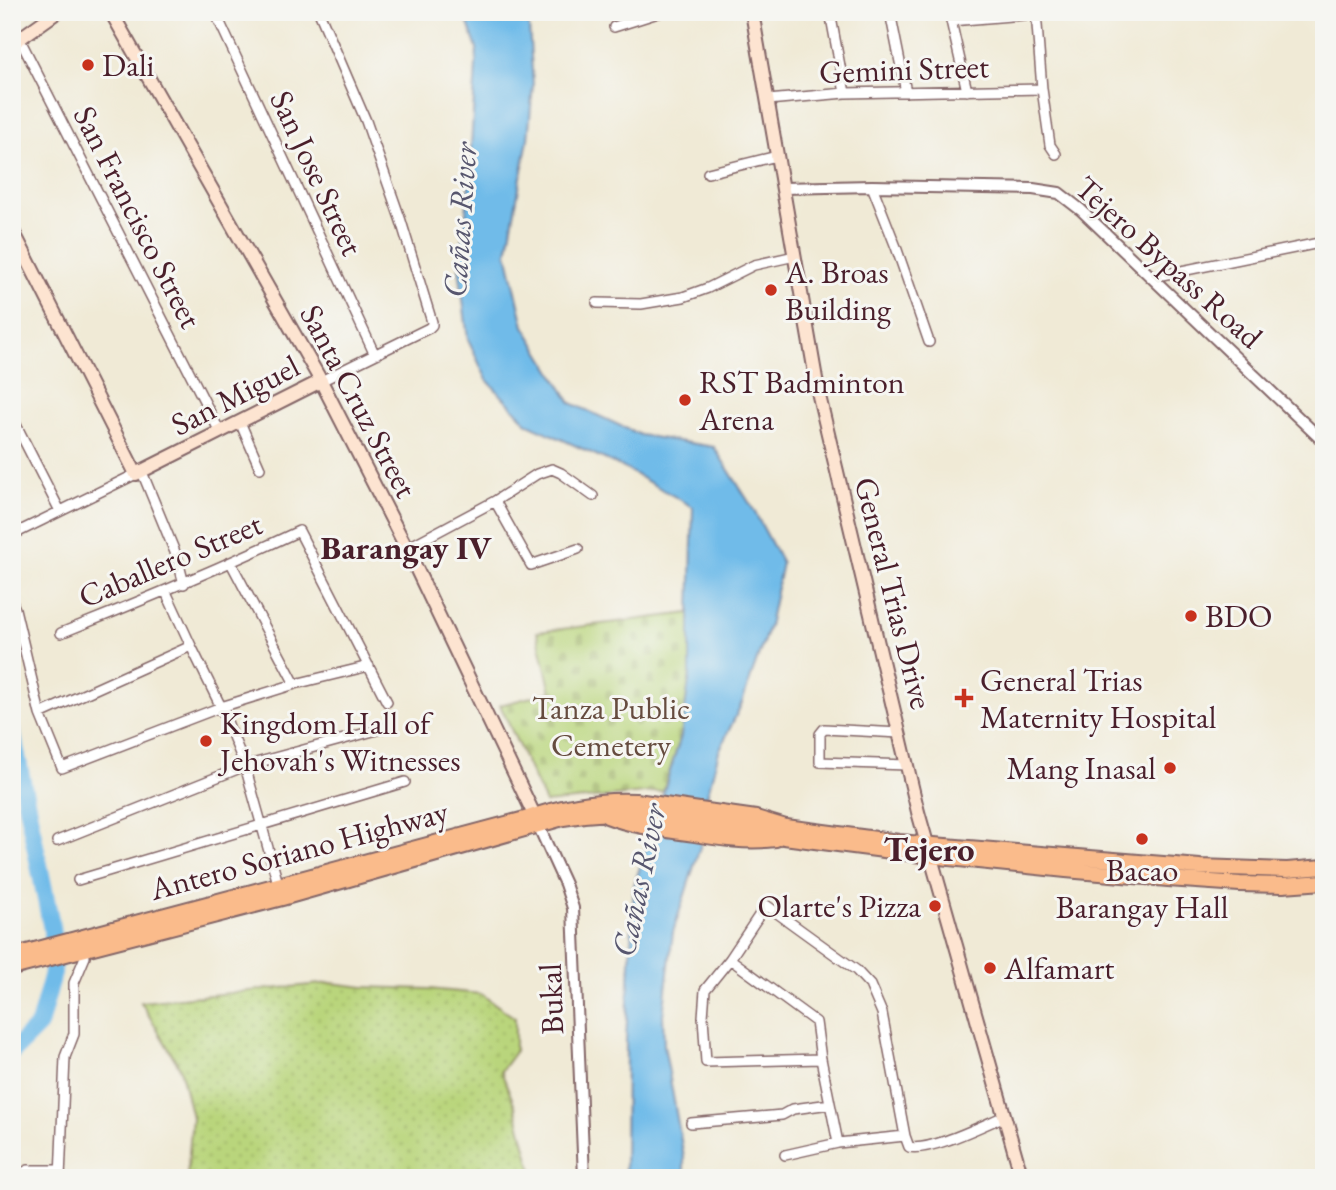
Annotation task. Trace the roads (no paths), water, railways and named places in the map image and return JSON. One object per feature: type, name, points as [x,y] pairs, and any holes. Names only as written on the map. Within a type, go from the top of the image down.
[{"type":"main road","points":[[16,41],[57,12]]},
{"type":"main road","name":"Santa Cruz Street","points":[[111,12],[321,381],[407,548],[536,820]]},
{"type":"main road","name":"General Trias Drive","points":[[752,12],[819,396],[929,850],[1022,1178]]},
{"type":"main road","points":[[12,229],[139,473]]},
{"type":"main road","name":"San Miguel","points":[[139,473],[321,381]]},
{"type":"main road","name":"Antero Soriano Highway","points":[[17,961],[280,892],[536,820],[563,806],[754,826],[1199,882],[1283,885],[1324,883]]},
{"type":"main road","name":"Antero Soriano Highway","points":[[632,813],[712,836],[753,842],[785,832]]},
{"type":"main road","name":"Antero Soriano Highway","points":[[929,850],[1200,867],[1287,870],[1324,867]]},
{"type":"street","name":"San Jose Street","points":[[215,12],[374,354]]},
{"type":"street","name":"San Miguel","points":[[318,12],[366,121],[401,221],[432,325],[321,381]]},
{"type":"street","points":[[614,27],[661,12]]},
{"type":"street","points":[[830,12],[845,93]]},
{"type":"street","points":[[890,12],[906,92]]},
{"type":"street","points":[[967,91],[950,17],[1036,13],[1042,89],[1050,145],[1056,154]]},
{"type":"street","name":"San Francisco Street","points":[[12,24],[16,41],[220,432]]},
{"type":"street","name":"Gemini Street","points":[[768,100],[845,93],[1042,89]]},
{"type":"street","points":[[708,173],[777,156]]},
{"type":"street","points":[[872,186],[929,342]]},
{"type":"street","name":"Tejero Bypass Road","points":[[783,188],[872,186],[1034,189],[1059,193],[1081,210],[1324,442]]},
{"type":"street","points":[[1152,277],[1324,242]]},
{"type":"street","points":[[597,303],[641,304],[683,297],[754,265],[795,256]]},
{"type":"street","points":[[12,417],[60,511]]},
{"type":"street","points":[[240,422],[260,468]]},
{"type":"street","points":[[407,548],[495,501],[537,474],[552,469],[593,496]]},
{"type":"street","points":[[12,535],[139,473],[177,557],[184,584]]},
{"type":"street","points":[[495,501],[531,565],[578,550]]},
{"type":"street","name":"Caballero Street","points":[[61,633],[166,592],[299,531],[369,666]]},
{"type":"street","points":[[231,563],[295,684]]},
{"type":"street","points":[[166,592],[221,707],[244,766],[280,892]]},
{"type":"street","points":[[12,602],[40,714],[62,768],[221,707],[295,684],[369,666],[387,702]]},
{"type":"street","points":[[40,714],[191,646]]},
{"type":"street","points":[[57,841],[244,766],[388,727]]},
{"type":"street","points":[[900,733],[824,729],[820,734],[820,762],[907,765]]},
{"type":"street","points":[[78,880],[405,782]]},
{"type":"street","name":"Bukal","points":[[536,820],[573,908],[584,1178]]},
{"type":"street","points":[[821,1059],[706,1062],[703,1017],[705,990],[730,959],[766,905],[856,970],[870,985],[882,1013],[909,1147],[917,1149],[935,1145],[1004,1116]]},
{"type":"street","points":[[18,1178],[28,1170],[60,1174],[65,1058],[74,1034],[74,983],[85,957],[84,944]]},
{"type":"street","points":[[730,959],[816,1022],[838,1143]]},
{"type":"street","points":[[691,1123],[782,1115],[793,1109],[830,1104]]},
{"type":"street","points":[[785,1154],[838,1143],[905,1136]]},
{"type":"water","name":"Cañas River","points":[[464,12],[528,12],[533,85],[528,139],[507,253],[524,326],[571,403],[640,435],[714,447],[752,507],[782,563],[769,626],[741,705],[719,751],[707,796],[701,844],[673,932],[663,1015],[664,1045],[684,1157],[684,1178],[625,1178],[626,1039],[634,886],[681,736],[690,674],[693,507],[620,466],[528,424],[487,380],[468,340],[459,268],[468,196],[477,49]]},
{"type":"waterway","points":[[12,732],[52,929],[53,973],[39,1025],[12,1052]]},
{"type":"place","name":"Dali","points":[[88,65]]},
{"type":"place","name":"A. Broas Building","points":[[771,290]]},
{"type":"place","name":"RST Badminton Arena","points":[[685,400]]},
{"type":"place","name":"BDO","points":[[1191,616]]},
{"type":"place","name":"General Trias Maternity Hospital","points":[[964,698]]},
{"type":"place","name":"Kingdom Hall of Jehovah's Witnesses","points":[[206,741]]},
{"type":"place","name":"Mang Inasal","points":[[1170,768]]},
{"type":"place","name":"Bacao Barangay Hall","points":[[1142,839]]},
{"type":"place","name":"Olarte's Pizza","points":[[935,906]]},
{"type":"place","name":"Alfamart","points":[[990,968]]},
{"type":"district","name":"Barangay IV","points":[[406,547]]},
{"type":"district","name":"Tejero","points":[[929,849]]},
{"type":"park label","name":"Tanza Public Cemetery","points":[[611,726]]}]
